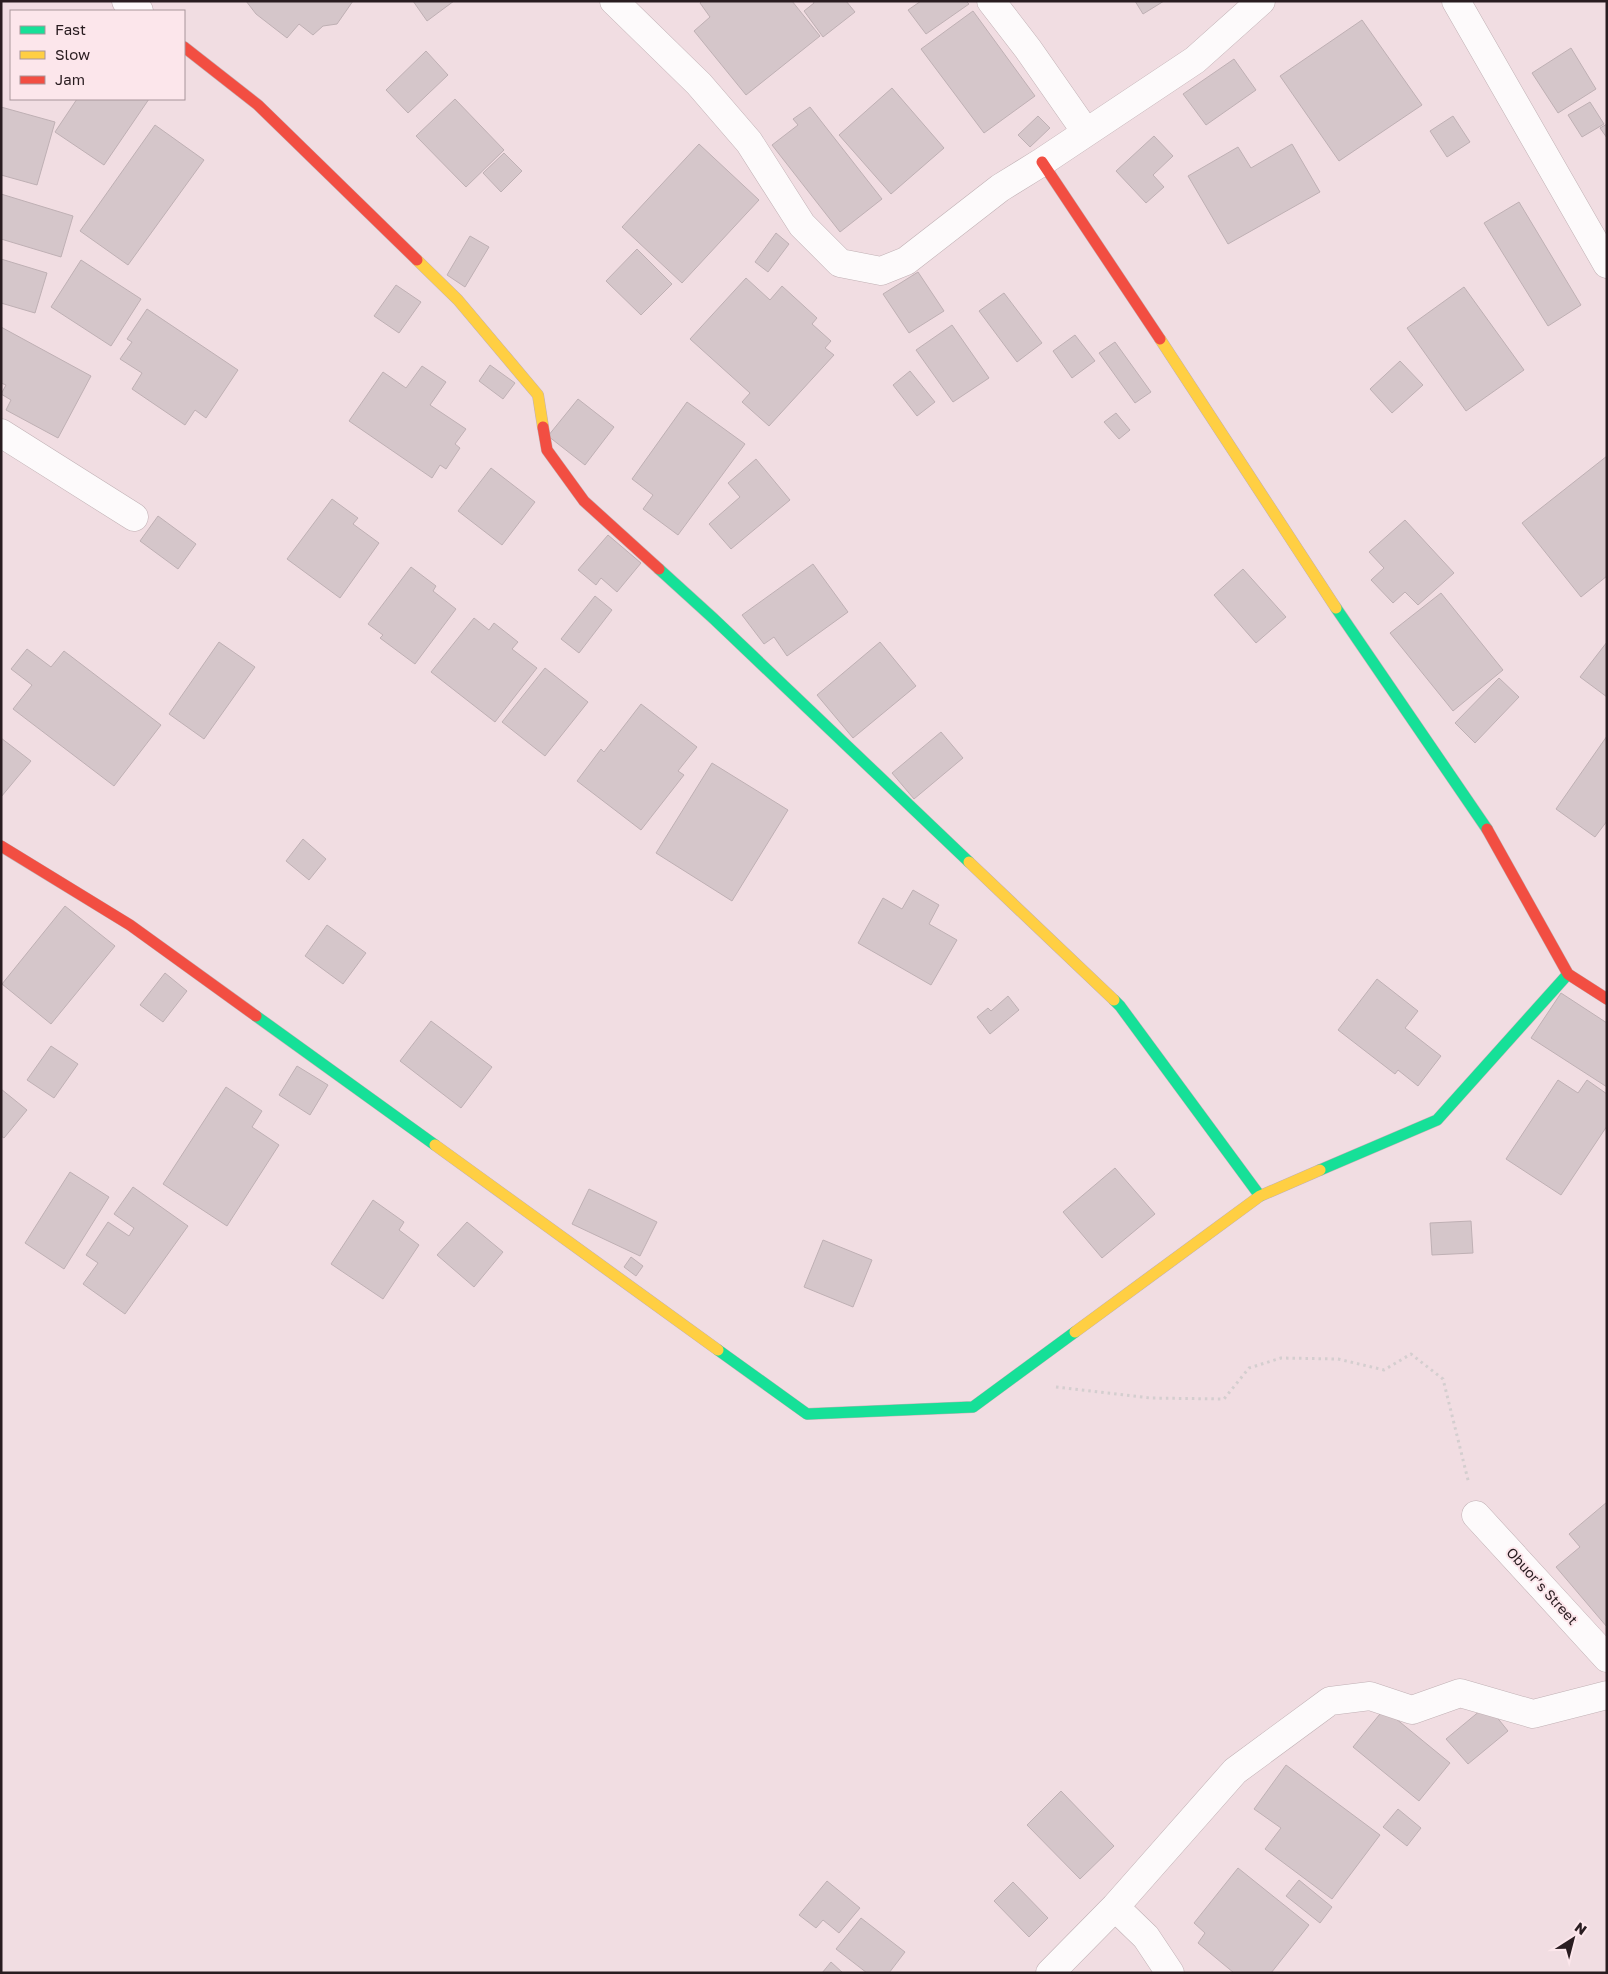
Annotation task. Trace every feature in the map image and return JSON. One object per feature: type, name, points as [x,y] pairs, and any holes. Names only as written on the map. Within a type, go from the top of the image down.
[{"type":"street","points":[[126,1],[138,10]]},
{"type":"street","points":[[614,1],[699,84],[743,134],[802,226],[840,263],[881,271],[906,261],[1000,188],[1195,60],[1261,1]]},
{"type":"street","points":[[991,1],[1028,49],[1086,132]]},
{"type":"street","points":[[1456,1],[1607,264]]},
{"type":"street","points":[[185,48],[258,105],[458,300],[538,395],[547,450],[584,501],[714,619],[1120,1006],[1260,1196]]},
{"type":"street","points":[[1042,162],[1204,404],[1320,584],[1496,840],[1568,974],[1607,999]]},
{"type":"street","points":[[1,434],[134,517]]},
{"type":"street","points":[[1,846],[130,925],[807,1414],[973,1407],[1260,1196],[1437,1120],[1568,974]]},
{"type":"street","name":"Obuor’s Street","points":[[1476,1515],[1607,1658]]},
{"type":"street","points":[[1050,1973],[1115,1907],[1235,1771],[1330,1700],[1370,1696],[1412,1710],[1460,1693],[1533,1714],[1607,1694]]},
{"type":"street","points":[[1115,1907],[1146,1937],[1170,1973]]},
{"type":"path","points":[[1008,1381],[1150,1398],[1224,1399],[1249,1368],[1281,1358],[1338,1359],[1384,1370],[1411,1354],[1443,1379],[1476,1515]]},
{"type":"building","points":[[246,1],[353,1],[337,24],[323,26],[313,35],[299,24],[287,38],[256,14]]},
{"type":"building","points":[[413,1],[454,1],[427,21]]},
{"type":"building","points":[[702,1],[792,1],[820,36],[746,95],[694,31],[710,17],[700,3]]},
{"type":"building","points":[[813,1],[846,1],[855,12],[823,37],[804,11],[814,3]]},
{"type":"building","points":[[921,1],[966,1],[969,4],[926,34],[908,10]]},
{"type":"building","points":[[1135,1],[1164,1],[1143,14]]},
{"type":"building","points":[[973,11],[1035,96],[984,133],[921,49]]},
{"type":"building","points":[[1362,20],[1422,105],[1339,161],[1280,76]]},
{"type":"building","points":[[1571,48],[1596,89],[1558,113],[1532,73]]},
{"type":"building","points":[[426,51],[448,75],[408,113],[386,90]]},
{"type":"building","points":[[1234,59],[1256,90],[1206,125],[1183,94]]},
{"type":"building","points":[[892,88],[944,148],[891,194],[839,135]]},
{"type":"building","points":[[455,99],[504,150],[466,187],[416,136]]},
{"type":"building","points":[[76,100],[148,100],[104,165],[55,132]]},
{"type":"building","points":[[1590,102],[1604,124],[1582,137],[1568,115]]},
{"type":"building","points":[[1,107],[55,122],[37,185],[1,175]]},
{"type":"building","points":[[810,107],[882,199],[840,232],[772,145],[798,125],[793,119]]},
{"type":"building","points":[[1038,116],[1050,128],[1030,147],[1018,135]]},
{"type":"building","points":[[1453,116],[1470,142],[1447,157],[1430,131]]},
{"type":"building","points":[[1607,124],[1607,138],[1600,128]]},
{"type":"building","points":[[155,125],[204,160],[128,265],[80,231]]},
{"type":"building","points":[[1154,136],[1173,156],[1153,175],[1164,187],[1146,203],[1116,171]]},
{"type":"building","points":[[699,144],[759,200],[682,283],[622,227]]},
{"type":"building","points":[[1292,144],[1320,192],[1228,244],[1188,176],[1238,147],[1251,168]]},
{"type":"building","points":[[504,153],[522,171],[501,192],[483,173]]},
{"type":"building","points":[[1,194],[73,216],[61,257],[1,239]]},
{"type":"building","points":[[1519,202],[1581,305],[1548,326],[1484,223]]},
{"type":"building","points":[[776,233],[789,244],[768,272],[755,262]]},
{"type":"building","points":[[470,236],[489,247],[465,287],[447,275]]},
{"type":"building","points":[[637,249],[672,284],[641,315],[606,281]]},
{"type":"building","points":[[1,259],[47,273],[35,313],[1,303]]},
{"type":"building","points":[[81,260],[141,299],[111,346],[51,307]]},
{"type":"building","points":[[918,272],[944,311],[909,333],[883,294]]},
{"type":"building","points":[[746,278],[770,300],[782,286],[817,318],[812,324],[831,341],[825,348],[834,355],[769,426],[742,402],[750,393],[690,339]]},
{"type":"building","points":[[396,285],[421,302],[399,333],[374,316]]},
{"type":"building","points":[[1464,287],[1524,370],[1466,411],[1407,328]]},
{"type":"building","points":[[1004,293],[1042,343],[1017,362],[979,311]]},
{"type":"building","points":[[147,309],[238,370],[206,418],[195,410],[185,425],[132,389],[142,373],[120,359],[132,342],[127,339]]},
{"type":"building","points":[[952,325],[989,378],[953,402],[916,350]]},
{"type":"building","points":[[1,327],[91,376],[58,438],[6,410],[11,400],[1,394],[6,385],[1,383]]},
{"type":"building","points":[[1075,335],[1095,361],[1072,378],[1053,351]]},
{"type":"building","points":[[1115,342],[1151,392],[1135,403],[1099,353]]},
{"type":"building","points":[[1400,361],[1423,385],[1392,413],[1370,389]]},
{"type":"building","points":[[490,365],[515,383],[503,399],[479,381]]},
{"type":"building","points":[[422,366],[446,382],[430,405],[466,429],[455,444],[460,448],[446,469],[440,465],[432,478],[349,421],[383,372],[406,388]]},
{"type":"building","points":[[910,371],[935,402],[917,416],[893,385]]},
{"type":"building","points":[[578,399],[614,427],[585,465],[548,436]]},
{"type":"building","points":[[687,402],[745,444],[678,535],[643,509],[653,495],[632,479]]},
{"type":"building","points":[[1116,413],[1130,430],[1119,439],[1104,422]]},
{"type":"building","points":[[1607,456],[1607,576],[1581,597],[1522,523]]},
{"type":"building","points":[[756,459],[790,500],[731,549],[709,524],[740,497],[728,483]]},
{"type":"building","points":[[491,468],[535,502],[502,545],[458,511]]},
{"type":"building","points":[[332,499],[358,518],[353,524],[379,543],[340,598],[287,559]]},
{"type":"building","points":[[158,516],[196,544],[178,569],[140,541]]},
{"type":"building","points":[[1405,520],[1454,573],[1418,605],[1405,592],[1393,603],[1371,580],[1384,568],[1369,552]]},
{"type":"building","points":[[608,535],[641,563],[617,592],[601,578],[596,585],[578,570]]},
{"type":"building","points":[[813,564],[848,612],[787,656],[774,637],[764,644],[742,615]]},
{"type":"building","points":[[411,567],[436,586],[433,591],[456,609],[415,664],[380,638],[383,635],[368,624]]},
{"type":"building","points":[[1243,569],[1286,617],[1256,643],[1214,595]]},
{"type":"building","points":[[1441,593],[1503,670],[1453,711],[1390,633]]},
{"type":"building","points":[[595,596],[612,610],[579,653],[561,639]]},
{"type":"building","points":[[474,618],[489,630],[494,623],[518,642],[512,649],[537,668],[495,722],[431,672]]},
{"type":"building","points":[[219,642],[255,667],[204,739],[169,714]]},
{"type":"building","points":[[880,642],[916,686],[853,738],[817,695]]},
{"type":"building","points":[[1607,642],[1607,697],[1580,677]]},
{"type":"building","points":[[27,649],[51,667],[64,651],[161,725],[114,786],[13,709],[32,685],[11,669]]},
{"type":"building","points":[[545,668],[588,702],[545,756],[502,722]]},
{"type":"building","points":[[1499,678],[1519,697],[1475,743],[1455,723]]},
{"type":"building","points":[[641,704],[697,747],[678,771],[684,775],[641,830],[577,781],[601,749],[604,752]]},
{"type":"building","points":[[941,732],[963,758],[914,799],[892,773]]},
{"type":"building","points":[[1607,736],[1607,821],[1595,837],[1556,809]]},
{"type":"building","points":[[1,738],[31,761],[1,797]]},
{"type":"building","points":[[712,763],[788,810],[732,901],[656,853]]},
{"type":"building","points":[[303,839],[326,859],[309,880],[286,861]]},
{"type":"building","points":[[913,890],[939,905],[929,924],[957,940],[931,985],[858,943],[883,898],[902,909]]},
{"type":"building","points":[[65,906],[115,946],[51,1024],[2,984]]},
{"type":"building","points":[[327,925],[366,953],[343,984],[305,956]]},
{"type":"building","points":[[165,973],[187,991],[163,1022],[140,1005]]},
{"type":"building","points":[[1377,979],[1418,1011],[1405,1028],[1441,1056],[1418,1086],[1398,1070],[1395,1074],[1338,1030]]},
{"type":"building","points":[[1561,993],[1607,1023],[1607,1087],[1531,1038]]},
{"type":"building","points":[[1008,996],[1019,1010],[990,1034],[977,1017],[988,1008],[991,1011]]},
{"type":"building","points":[[431,1021],[492,1067],[461,1108],[400,1061]]},
{"type":"building","points":[[51,1046],[78,1064],[54,1098],[27,1080]]},
{"type":"building","points":[[297,1066],[328,1085],[310,1115],[279,1095]]},
{"type":"building","points":[[1558,1080],[1578,1093],[1587,1080],[1607,1094],[1607,1126],[1561,1195],[1506,1159]]},
{"type":"building","points":[[226,1087],[262,1111],[252,1127],[279,1145],[227,1226],[163,1184]]},
{"type":"building","points":[[1,1089],[27,1110],[4,1138],[1,1136]]},
{"type":"building","points":[[1115,1168],[1155,1214],[1102,1258],[1063,1212]]},
{"type":"building","points":[[70,1172],[109,1197],[64,1269],[25,1243]]},
{"type":"building","points":[[133,1187],[188,1226],[125,1314],[83,1284],[98,1263],[86,1255],[108,1222],[129,1236],[134,1228],[114,1214]]},
{"type":"building","points":[[589,1189],[657,1222],[640,1256],[572,1224]]},
{"type":"building","points":[[373,1200],[404,1222],[399,1230],[419,1245],[383,1299],[331,1264]]},
{"type":"building","points":[[1471,1221],[1473,1253],[1432,1255],[1430,1223]]},
{"type":"building","points":[[467,1222],[503,1252],[474,1287],[437,1255]]},
{"type":"building","points":[[823,1240],[872,1260],[853,1307],[804,1287]]},
{"type":"building","points":[[631,1257],[643,1266],[636,1276],[624,1267]]},
{"type":"building","points":[[1607,1502],[1607,1627],[1556,1567],[1580,1547],[1569,1534]]},
{"type":"building","points":[[1487,1705],[1508,1731],[1468,1764],[1446,1739]]},
{"type":"building","points":[[1384,1709],[1450,1763],[1419,1801],[1353,1747]]},
{"type":"building","points":[[1286,1765],[1380,1835],[1332,1899],[1265,1849],[1281,1828],[1254,1809]]},
{"type":"building","points":[[1061,1791],[1114,1846],[1080,1879],[1027,1825]]},
{"type":"building","points":[[1398,1809],[1421,1828],[1407,1846],[1383,1827]]},
{"type":"building","points":[[1238,1868],[1309,1925],[1271,1973],[1234,1973],[1198,1943],[1205,1933],[1194,1923]]},
{"type":"building","points":[[1299,1880],[1332,1907],[1320,1923],[1286,1896]]},
{"type":"building","points":[[827,1881],[860,1908],[839,1933],[823,1920],[816,1928],[799,1915]]},
{"type":"building","points":[[1013,1882],[1048,1918],[1029,1937],[994,1901]]},
{"type":"building","points":[[861,1918],[905,1952],[889,1973],[867,1973],[836,1949]]},
{"type":"building","points":[[831,1962],[843,1973],[822,1973]]},
{"type":"traffic: fast","points":[[659,569],[969,862]]},
{"type":"traffic: fast","points":[[1336,608],[1487,829]]},
{"type":"traffic: fast","points":[[1320,1170],[1437,1120],[1568,974]]},
{"type":"traffic: fast","points":[[1114,1000],[1260,1196]]},
{"type":"traffic: fast","points":[[256,1016],[435,1145]]},
{"type":"traffic: fast","points":[[718,1350],[807,1414],[973,1407],[1075,1332]]},
{"type":"traffic: slow","points":[[417,260],[458,300],[538,395],[543,427]]},
{"type":"traffic: slow","points":[[1160,339],[1336,608]]},
{"type":"traffic: slow","points":[[969,862],[1114,1000]]},
{"type":"traffic: slow","points":[[435,1145],[718,1350]]},
{"type":"traffic: slow","points":[[1075,1332],[1260,1196],[1320,1170]]},
{"type":"traffic: jam","points":[[185,48],[258,105],[417,260]]},
{"type":"traffic: jam","points":[[1042,162],[1160,339]]},
{"type":"traffic: jam","points":[[543,427],[547,450],[584,501],[659,569]]},
{"type":"traffic: jam","points":[[1487,829],[1568,974],[1607,999]]},
{"type":"traffic: jam","points":[[1,846],[130,925],[256,1016]]}]
